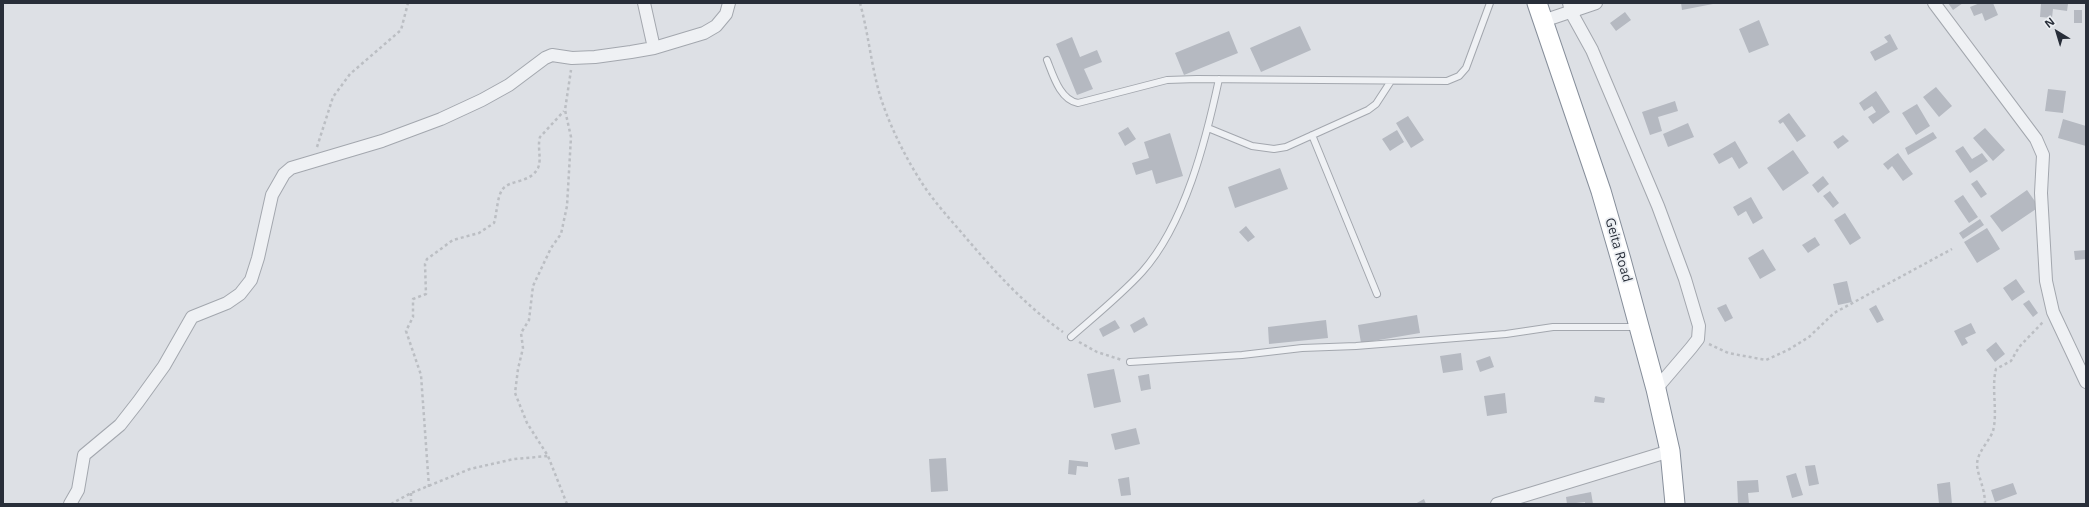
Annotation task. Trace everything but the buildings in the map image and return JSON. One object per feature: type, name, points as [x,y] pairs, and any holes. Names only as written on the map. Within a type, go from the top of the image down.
[{"type":"highway","name":"Geita Road","points":[[1537,3],[1601,191],[1640,327],[1670,451],[1675,504]]},
{"type":"street","points":[[644,3],[654,48]]},
{"type":"street","points":[[70,504],[78,490],[84,455],[120,425],[164,366],[192,318],[227,303],[240,294],[251,280],[258,258],[270,200],[278,183],[284,174],[291,168],[382,141],[441,119],[482,100],[509,85],[552,54],[572,58],[595,57],[654,48],[704,33],[716,26],[726,14],[729,3]]},
{"type":"street","points":[[1543,21],[1570,7],[1596,3]]},
{"type":"street","points":[[1934,3],[2036,139],[2043,155],[2041,193],[2046,282],[2053,312],[2086,382]]},
{"type":"street","points":[[1570,7],[1592,50],[1658,206],[1685,279],[1699,326],[1698,339],[1656,389]]},
{"type":"street","points":[[1497,504],[1670,451]]},
{"type":"lane","points":[[1047,60],[1056,83],[1064,94],[1073,102],[1078,103],[1166,80],[1447,81],[1459,76],[1466,68],[1490,3]]},
{"type":"lane","points":[[1071,337],[1143,271],[1163,243],[1179,212],[1208,128],[1219,79]]},
{"type":"lane","points":[[1208,128],[1264,149],[1286,147],[1368,110],[1376,104],[1391,81]]},
{"type":"lane","points":[[1312,135],[1377,294]]},
{"type":"lane","points":[[1130,362],[1242,355],[1302,348],[1356,346],[1506,334],[1553,327],[1640,327]]},
{"type":"path","points":[[313,161],[333,97],[350,74],[401,30],[408,3]]},
{"type":"path","points":[[860,3],[868,31],[879,92],[890,123],[919,179],[983,257],[1014,291],[1048,321],[1071,337],[1097,352],[1130,362]]},
{"type":"path","points":[[567,504],[548,456],[527,423],[516,393],[518,368],[523,348],[521,332],[529,320],[533,286],[551,248],[561,234],[567,206],[571,137],[565,110],[570,88],[572,58]]},
{"type":"path","points":[[429,487],[421,375],[406,331],[413,317],[413,299],[423,296],[426,292],[425,264],[427,259],[453,240],[479,233],[494,223],[502,190],[508,185],[522,181],[534,174],[540,163],[538,143],[540,137],[565,110]]},
{"type":"path","points":[[1698,339],[1728,353],[1766,360],[1788,350],[1809,337],[1834,313],[1952,250]]},
{"type":"path","points":[[1985,504],[1985,494],[1977,465],[1979,457],[1992,432],[1995,418],[1996,369],[2011,361],[2019,347],[2053,312]]},
{"type":"path","points":[[391,504],[411,493],[429,487],[470,469],[514,459],[548,456]]},
{"type":"path","points":[[411,493],[412,504]]}]
